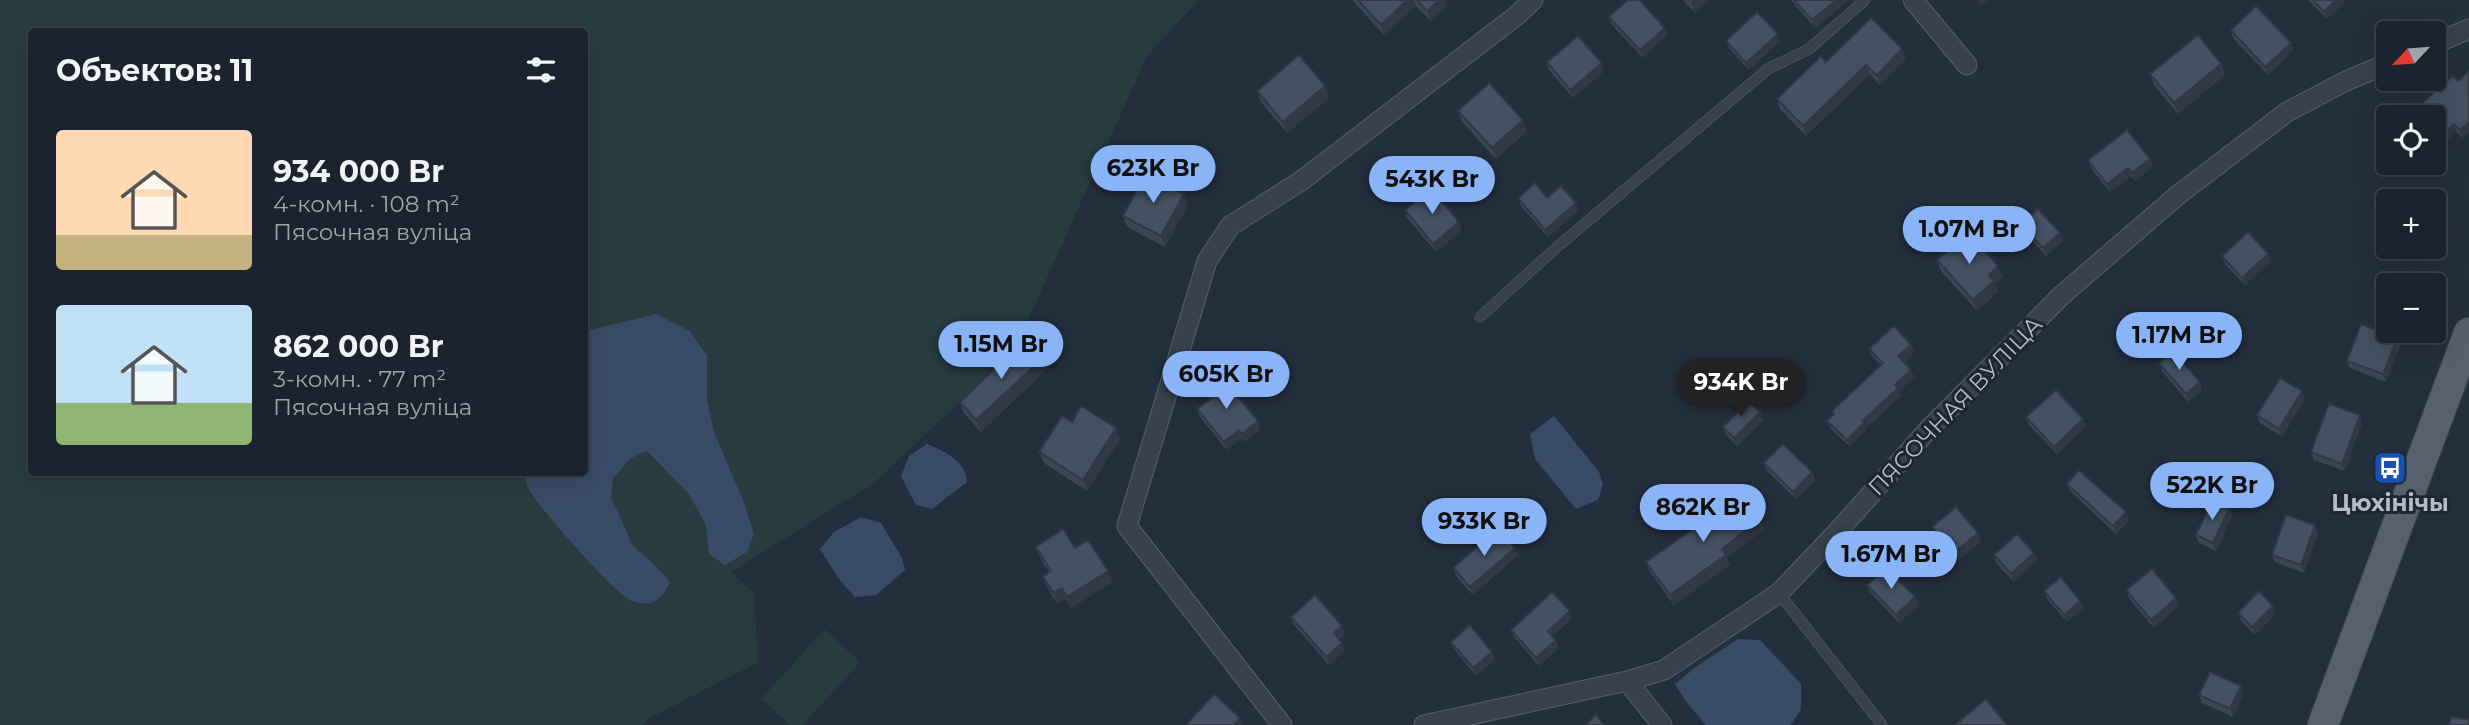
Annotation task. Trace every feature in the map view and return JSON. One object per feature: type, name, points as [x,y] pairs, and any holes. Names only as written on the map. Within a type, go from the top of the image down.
[{"type":"main road","points":[[2323,725],[2469,333]]},
{"type":"street","points":[[1282,725],[1127,526],[1207,261],[1230,226],[1301,181],[1516,16],[1533,0]]},
{"type":"street","points":[[1913,0],[1967,65]]},
{"type":"street","points":[[2446,39],[2469,29]]},
{"type":"street","name":"ПЯСОЧНАЯ ВУЛІЦА","points":[[1424,725],[1627,681],[1664,670],[1779,593],[1928,430],[2062,295],[2178,195],[2287,112],[2376,68]]},
{"type":"street","points":[[1627,681],[1662,725]]},
{"type":"lane","points":[[1480,317],[1557,247],[1768,69],[1809,49],[1865,0]]},
{"type":"lane","points":[[1779,593],[1882,725]]},
{"type":"green space","points":[[0,0],[1199,0],[1147,56],[1014,351],[875,482],[731,572],[754,593],[758,662],[648,719],[643,725],[0,725]]},
{"type":"green space","points":[[824,629],[860,662],[803,725],[790,725],[761,699]]},
{"type":"water","points":[[656,314],[690,331],[707,356],[707,400],[714,432],[754,534],[747,552],[725,565],[709,554],[706,525],[689,494],[647,451],[631,458],[613,478],[611,497],[633,546],[670,582],[660,598],[651,603],[632,601],[610,583],[561,530],[527,486],[525,476],[588,476],[588,330]]},
{"type":"water","points":[[1554,416],[1599,472],[1603,484],[1598,500],[1576,509],[1535,459],[1530,434]]},
{"type":"water","points":[[927,444],[958,463],[963,468],[967,482],[932,509],[916,505],[901,476],[909,456]]},
{"type":"water","points":[[861,517],[881,523],[902,558],[905,570],[876,595],[855,597],[839,579],[820,549],[834,532]]},
{"type":"water","points":[[1738,639],[1760,640],[1801,684],[1801,710],[1790,725],[1706,725],[1675,684]]},
{"type":"building","points":[[1358,0],[1407,0],[1381,25]]},
{"type":"building","points":[[1417,0],[1439,0],[1427,11]]},
{"type":"building","points":[[1628,0],[1639,0],[1665,28],[1640,50],[1609,17]]},
{"type":"building","points":[[1794,0],[1837,0],[1812,20]]},
{"type":"building","points":[[2313,0],[2336,0],[2324,12]]},
{"type":"building","points":[[2256,6],[2291,43],[2265,67],[2231,30]]},
{"type":"building","points":[[1757,12],[1778,34],[1746,63],[1726,41]]},
{"type":"building","points":[[1871,18],[1902,49],[1877,75],[1866,65],[1803,126],[1777,99],[1821,56],[1826,62]]},
{"type":"building","points":[[2198,35],[2221,64],[2174,103],[2150,74]]},
{"type":"building","points":[[1578,36],[1602,63],[1570,90],[1547,62]]},
{"type":"building","points":[[1299,55],[1325,86],[1283,122],[1257,91]]},
{"type":"building","points":[[2469,71],[2469,122],[2460,130],[2454,124],[2446,131],[2446,105],[2420,105],[2436,91],[2446,91],[2446,82],[2453,76],[2458,81]]},
{"type":"building","points":[[1489,83],[1523,120],[1492,148],[1458,111]]},
{"type":"building","points":[[2127,130],[2150,159],[2132,173],[2128,168],[2107,184],[2088,160]]},
{"type":"building","points":[[1146,173],[1184,194],[1161,236],[1123,216]]},
{"type":"building","points":[[1535,183],[1547,198],[1561,186],[1576,203],[1545,230],[1518,198]]},
{"type":"building","points":[[1431,188],[1459,222],[1433,244],[1405,210]]},
{"type":"building","points":[[2038,209],[2060,233],[2043,248],[2021,224]]},
{"type":"building","points":[[1969,232],[1998,266],[1989,275],[1994,281],[1973,300],[1937,260]]},
{"type":"building","points":[[2248,232],[2268,254],[2242,278],[2222,256]]},
{"type":"building","points":[[2361,324],[2376,330],[2376,343],[2395,343],[2383,374],[2347,361]]},
{"type":"building","points":[[1894,326],[1911,345],[1898,356],[1911,370],[1895,385],[1898,388],[1862,421],[1864,423],[1847,440],[1827,421],[1834,414],[1832,411],[1883,363],[1869,349]]},
{"type":"building","points":[[1020,345],[1045,356],[976,420],[960,402]]},
{"type":"building","points":[[2173,351],[2200,382],[2186,394],[2159,363]]},
{"type":"building","points":[[1220,375],[1258,421],[1242,434],[1239,430],[1224,442],[1197,409],[1212,398],[1204,389]]},
{"type":"building","points":[[2280,378],[2302,391],[2279,429],[2257,415]]},
{"type":"building","points":[[2056,390],[2083,419],[2054,447],[2026,417]]},
{"type":"building","points":[[1749,401],[1760,412],[1734,438],[1723,427]]},
{"type":"building","points":[[2329,404],[2360,415],[2342,464],[2311,452]]},
{"type":"building","points":[[1081,406],[1116,428],[1083,480],[1039,452],[1062,416],[1072,422]]},
{"type":"building","points":[[1783,444],[1812,472],[1793,492],[1764,463]]},
{"type":"building","points":[[2079,470],[2126,512],[2113,526],[2067,484]]},
{"type":"building","points":[[1738,488],[1761,518],[1722,549],[1726,555],[1670,595],[1646,562],[1725,507],[1721,502]]},
{"type":"building","points":[[2212,501],[2229,509],[2213,543],[2196,535]]},
{"type":"building","points":[[1956,507],[1978,533],[1954,553],[1932,527]]},
{"type":"building","points":[[2286,515],[2315,525],[2301,565],[2272,555]]},
{"type":"building","points":[[1498,528],[1515,548],[1470,587],[1453,568]]},
{"type":"building","points":[[1063,529],[1075,548],[1088,540],[1108,571],[1067,597],[1062,588],[1053,593],[1043,576],[1051,571],[1036,547]]},
{"type":"building","points":[[2017,534],[2034,553],[2011,574],[1994,555]]},
{"type":"building","points":[[1886,567],[1915,597],[1896,615],[1867,585]]},
{"type":"building","points":[[2152,569],[2176,598],[2151,620],[2126,590]]},
{"type":"building","points":[[2061,577],[2080,601],[2064,615],[2044,591]]},
{"type":"building","points":[[2259,591],[2273,606],[2252,627],[2238,613]]},
{"type":"building","points":[[1552,592],[1570,611],[1548,631],[1556,640],[1536,658],[1511,630]]},
{"type":"building","points":[[1315,595],[1342,626],[1334,633],[1342,643],[1326,657],[1291,617]]},
{"type":"building","points":[[1470,625],[1492,652],[1473,668],[1451,642]]},
{"type":"building","points":[[2210,672],[2241,686],[2230,709],[2199,695]]},
{"type":"building","points":[[1214,694],[1240,718],[1234,725],[1186,725]]},
{"type":"building","points":[[1986,699],[2007,725],[1956,725],[1956,724]]},
{"type":"building","points":[[1596,715],[1604,725],[1585,725]]},
{"type":"building","points":[[2451,717],[2469,719],[2469,725],[2449,725]]},
{"type":"place","name":"Цюхінічы","points":[[2390,468]]}]
